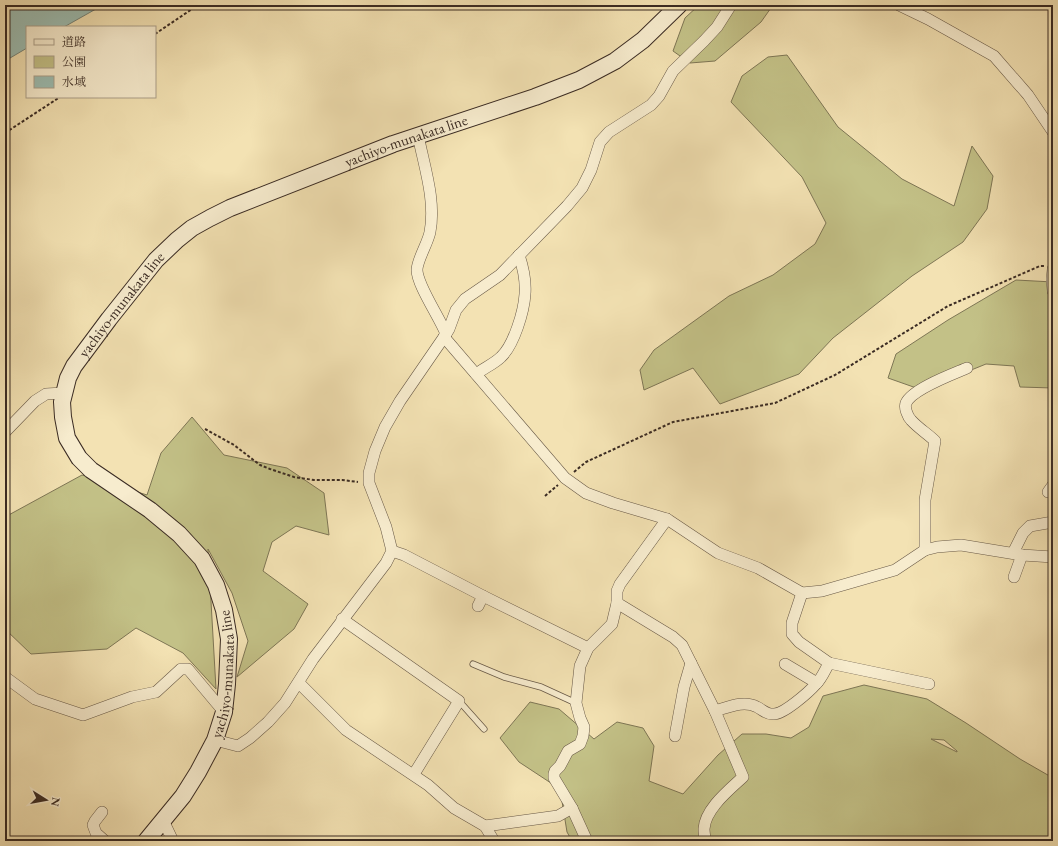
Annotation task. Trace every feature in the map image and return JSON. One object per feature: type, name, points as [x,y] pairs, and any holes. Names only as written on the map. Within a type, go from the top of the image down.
[{"type":"main road","name":"yachiyo-munakata line","points":[[146,841],[183,796],[215,740],[224,712],[229,639],[224,610],[216,585],[202,559],[179,534],[150,510],[91,470],[79,458],[67,438],[62,402],[68,378],[74,366],[156,260],[192,228],[230,208],[418,135],[535,97],[579,80],[615,61],[643,40],[679,5]]},
{"type":"street","points":[[215,740],[238,746],[250,738],[268,722],[285,703],[313,658],[386,563],[392,551],[386,527],[369,483],[369,473],[375,451],[385,427],[400,401],[445,335],[456,310],[465,299],[500,274],[567,206],[582,188],[591,170],[600,142],[609,132],[651,105],[659,96],[673,71],[712,32],[731,5]]},
{"type":"street","points":[[899,5],[928,19],[994,56],[1028,95],[1053,132]]},
{"type":"street","points":[[418,135],[430,192],[432,216],[430,234],[417,269],[420,282],[445,335],[476,374],[565,478],[586,493],[667,520],[718,553],[758,568],[802,593],[822,590],[895,570],[925,550],[937,547],[961,545],[1017,554],[1053,557]]},
{"type":"street","points":[[476,374],[502,357],[513,339],[522,312],[525,294],[523,267],[519,255]]},
{"type":"street","points":[[1051,265],[1053,291]]},
{"type":"street","points":[[925,550],[925,500],[935,441],[911,420],[906,410],[906,403],[912,396],[926,386],[967,368]]},
{"type":"street","points":[[5,432],[35,401],[46,394],[64,394]]},
{"type":"street","points":[[587,841],[572,808],[554,778],[555,772],[560,766],[568,750],[580,744],[583,736],[584,727],[576,703],[580,666],[588,648],[612,624],[617,603],[617,591],[620,584],[667,520]]},
{"type":"street","points":[[1014,577],[1017,554],[1023,533],[1030,526],[1053,522]]},
{"type":"street","points":[[392,551],[404,555],[480,601],[588,648]]},
{"type":"street","points":[[802,593],[792,623],[792,634],[799,642],[829,663],[929,684]]},
{"type":"street","points":[[617,603],[673,637],[682,645],[715,711],[743,777],[718,800],[707,816],[704,828],[705,841]]},
{"type":"street","points":[[342,619],[459,701],[414,774]]},
{"type":"street","points":[[675,736],[684,687],[691,663]]},
{"type":"street","points":[[715,711],[744,703],[757,707],[768,714],[781,712],[802,698],[817,683],[829,663]]},
{"type":"street","points":[[785,664],[817,683]]},
{"type":"street","points":[[5,677],[35,699],[83,715],[132,697],[156,692],[181,669],[188,669],[224,712]]},
{"type":"street","points":[[299,682],[346,730],[414,774],[454,808],[485,826],[494,841]]},
{"type":"street","points":[[485,826],[558,816],[572,808]]},
{"type":"street","points":[[102,812],[94,825],[96,833],[105,841]]},
{"type":"street","points":[[163,820],[173,841]]},
{"type":"lane","points":[[473,664],[504,677],[541,687],[576,703]]},
{"type":"lane","points":[[459,701],[484,729]]},
{"type":"path","points":[[156,33],[198,5]]},
{"type":"path","points":[[5,133],[58,98]]},
{"type":"path","points":[[545,496],[586,462],[673,422],[774,403],[836,374],[948,306],[1040,266],[1051,265]]},
{"type":"path","points":[[205,429],[234,445],[260,465],[294,477],[314,480],[342,480],[369,483]]},
{"type":"green space","points":[[699,5],[773,5],[761,22],[715,61],[690,63],[673,51],[685,18]]},
{"type":"green space","points":[[787,55],[838,127],[902,179],[954,206],[972,146],[993,176],[987,209],[963,242],[912,276],[833,338],[799,374],[720,404],[693,368],[644,390],[640,370],[654,350],[729,296],[773,275],[815,244],[826,223],[802,177],[731,102],[742,76],[768,57]]},
{"type":"green space","points":[[1016,280],[1053,282],[1053,388],[1020,387],[1014,366],[986,364],[922,390],[888,378],[896,354],[948,320]]},
{"type":"green space","points":[[192,417],[224,455],[287,468],[324,493],[329,535],[296,526],[272,542],[263,571],[308,604],[294,629],[237,677],[248,641],[232,593],[208,549],[216,689],[183,653],[136,628],[107,649],[31,654],[5,629],[5,517],[82,475],[147,495],[161,453]]},
{"type":"green space","points":[[864,685],[927,699],[966,723],[1020,759],[1053,778],[1053,841],[572,841],[567,832],[560,789],[519,762],[500,738],[530,702],[559,709],[594,739],[617,722],[643,728],[654,746],[649,781],[683,794],[718,755],[742,734],[766,734],[791,738],[809,727],[823,696]],"holes":[[[931,739],[944,740],[957,751],[957,752]]]},
{"type":"water","points":[[5,5],[103,5],[66,26],[26,26],[26,49],[5,61]]}]
